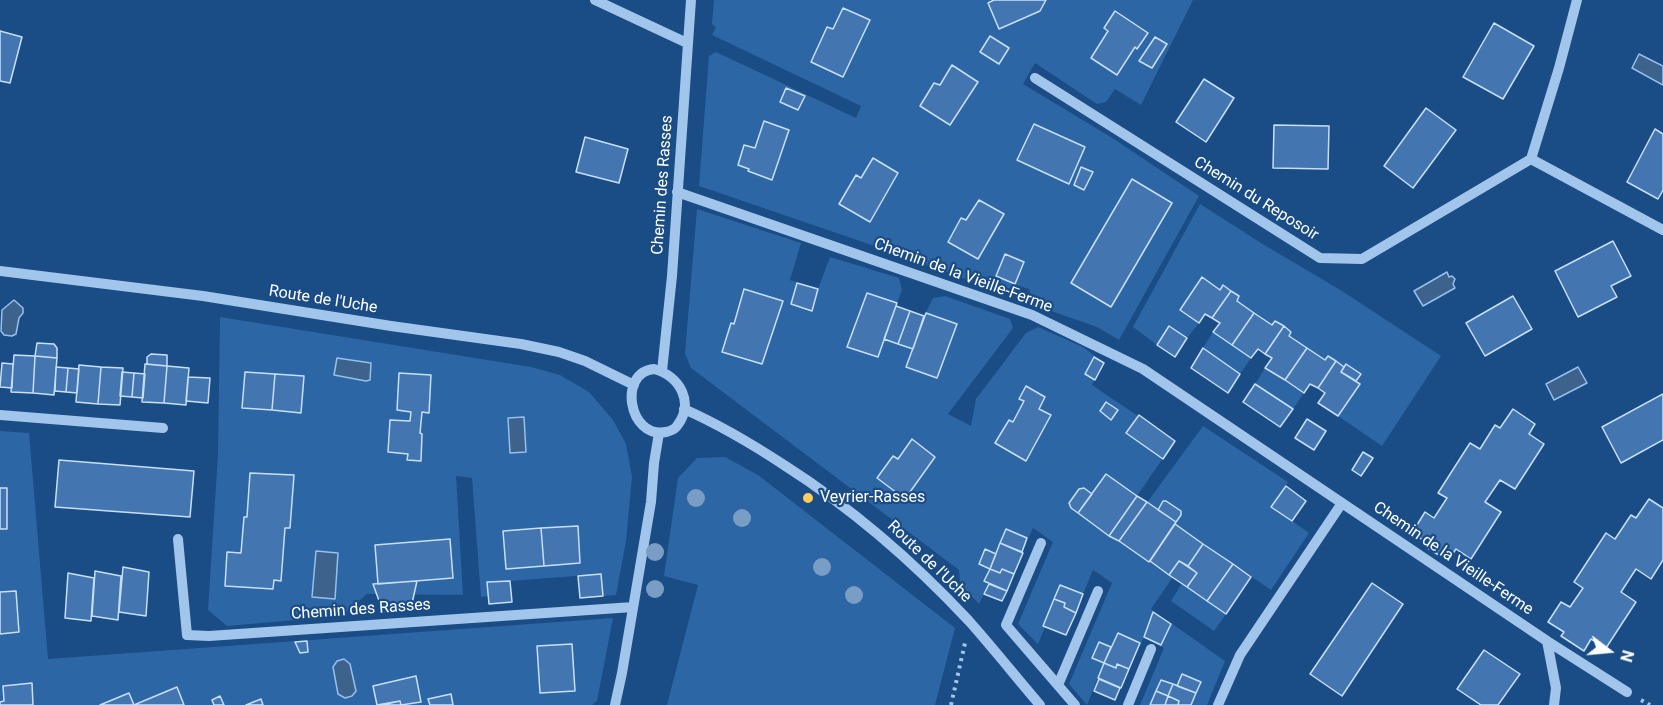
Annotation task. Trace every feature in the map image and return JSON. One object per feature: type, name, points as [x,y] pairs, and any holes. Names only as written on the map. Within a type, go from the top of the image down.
[{"type":"street","points":[[595,0],[687,43]]},
{"type":"street","name":"Chemin des Rasses","points":[[662,371],[669,308],[691,0]]},
{"type":"street","points":[[1577,0],[1531,159],[1663,230]]},
{"type":"street","name":"Chemin du Reposoir","points":[[1035,78],[1320,258],[1362,259],[1531,159]]},
{"type":"street","name":"Chemin de la Vieille-Ferme","points":[[677,192],[1032,315],[1143,369],[1547,641],[1627,692]]},
{"type":"street","name":"Route de l'Uche","points":[[0,271],[203,296],[521,344],[559,352],[585,361],[634,385]]},
{"type":"street","points":[[654,369],[662,371],[676,381],[682,389],[685,402],[682,419],[674,430],[659,433],[652,432],[645,427],[633,412],[632,395],[634,385],[642,372],[654,369]]},
{"type":"street","name":"Route de l'Uche","points":[[684,410],[739,436],[848,509],[908,560],[969,622],[1040,705]]},
{"type":"street","points":[[0,415],[164,428]]},
{"type":"street","points":[[615,705],[651,502],[659,433]]},
{"type":"street","points":[[1218,705],[1240,655],[1342,503]]},
{"type":"street","name":"Chemin des Rasses","points":[[178,539],[187,635],[208,636],[633,607]]},
{"type":"street","points":[[1041,543],[1006,625],[1075,705]]},
{"type":"street","points":[[1058,685],[1098,591]]},
{"type":"street","points":[[1547,641],[1556,688],[1554,705]]},
{"type":"street","points":[[1128,705],[1151,649]]},
{"type":"path","points":[[951,705],[969,622]]},
{"type":"shaded area","points":[[714,0],[1193,0],[1141,105],[1115,89],[1106,102],[1097,104],[1035,63],[1023,84],[1114,139],[1199,196],[1119,340],[1097,327],[1034,305],[1029,289],[1016,285],[1002,292],[699,186],[709,56],[716,52],[856,118],[861,106],[712,35],[716,27],[712,24]]},
{"type":"shaded area","points":[[1639,54],[1663,66],[1663,85],[1632,68]]},
{"type":"shaded area","points":[[1200,204],[1342,291],[1441,356],[1382,446],[1338,416],[1359,384],[1341,372],[1328,357],[1325,360],[1289,336],[1291,331],[1275,321],[1272,325],[1237,301],[1239,296],[1223,286],[1220,290],[1201,278],[1180,309],[1199,323],[1187,338],[1169,326],[1157,345],[1133,327]]},
{"type":"shaded area","points":[[697,209],[801,243],[790,280],[818,289],[830,257],[899,278],[902,290],[896,306],[924,316],[933,298],[945,296],[1010,319],[1013,328],[948,414],[971,426],[976,399],[1026,333],[1038,327],[1083,347],[1104,363],[1092,385],[1175,441],[1110,535],[1119,541],[1203,426],[1288,482],[1272,507],[1309,533],[1271,590],[1204,544],[1188,566],[1179,561],[1173,577],[1151,609],[1225,661],[1207,705],[1140,705],[1164,648],[1144,637],[1129,669],[1118,664],[1104,663],[1087,705],[1069,684],[1112,583],[1093,570],[1066,635],[1045,627],[1038,644],[1018,624],[1053,542],[1033,528],[1023,553],[989,569],[984,581],[989,584],[979,604],[960,584],[959,570],[691,368],[685,353]]},
{"type":"shaded area","points":[[1447,272],[1449,277],[1452,276],[1455,279],[1453,284],[1455,288],[1423,306],[1414,291]]},
{"type":"shaded area","points":[[14,300],[23,308],[23,313],[19,318],[16,334],[4,335],[1,331],[2,310]]},
{"type":"shaded area","points":[[220,317],[531,367],[560,375],[589,392],[613,420],[626,444],[632,477],[626,541],[616,595],[603,596],[601,574],[510,581],[512,602],[489,604],[488,596],[481,597],[472,478],[456,476],[463,595],[367,594],[342,616],[227,626],[208,610],[218,455]]},
{"type":"shaded area","points":[[1213,332],[1251,358],[1240,374],[1203,348]]},
{"type":"shaded area","points":[[337,358],[371,363],[370,380],[334,375]]},
{"type":"shaded area","points":[[1578,367],[1587,383],[1554,400],[1546,384]]},
{"type":"shaded area","points":[[1265,368],[1304,393],[1293,409],[1255,384]]},
{"type":"shaded area","points":[[524,417],[526,452],[510,453],[508,418]]},
{"type":"shaded area","points":[[0,431],[29,433],[48,659],[613,618],[597,701],[592,705],[0,705]]},
{"type":"shaded area","points":[[725,457],[758,475],[955,628],[935,705],[667,705],[698,585],[664,576],[678,478],[697,458]]},
{"type":"shaded area","points":[[316,551],[338,553],[335,599],[312,597]]},
{"type":"shaded area","points":[[1182,583],[1226,614],[1214,631],[1171,601]]},
{"type":"shaded area","points":[[344,659],[350,664],[356,691],[352,696],[345,698],[338,694],[333,667],[337,661]]},
{"type":"building","points":[[994,0],[1046,0],[1040,11],[999,29],[988,3]]},
{"type":"building","points":[[843,8],[870,20],[843,77],[811,62],[827,27],[833,29]]},
{"type":"building","points":[[1115,11],[1148,33],[1137,49],[1135,47],[1117,75],[1091,58],[1108,31],[1104,28]]},
{"type":"building","points":[[1494,23],[1534,46],[1503,99],[1463,77]]},
{"type":"building","points":[[0,31],[22,37],[10,83],[0,81]]},
{"type":"building","points":[[990,36],[1009,48],[999,64],[980,52]]},
{"type":"building","points":[[1155,37],[1167,44],[1152,68],[1139,61]]},
{"type":"building","points":[[952,65],[978,82],[950,125],[920,106],[934,83],[940,85]]},
{"type":"building","points":[[1204,79],[1234,98],[1206,142],[1176,122]]},
{"type":"building","points":[[786,88],[805,96],[798,110],[780,102]]},
{"type":"building","points":[[1426,108],[1456,130],[1413,188],[1384,166]]},
{"type":"building","points":[[764,121],[789,130],[772,180],[738,165],[744,145],[755,148]]},
{"type":"building","points":[[1034,124],[1085,147],[1069,184],[1017,160]]},
{"type":"building","points":[[1274,125],[1329,126],[1328,169],[1273,168]]},
{"type":"building","points":[[1655,129],[1663,134],[1663,190],[1658,199],[1627,182]]},
{"type":"building","points":[[585,137],[628,149],[619,183],[576,172]]},
{"type":"building","points":[[873,158],[898,173],[870,222],[839,204],[856,175],[861,178]]},
{"type":"building","points":[[1081,167],[1093,172],[1084,190],[1074,185]]},
{"type":"building","points":[[1132,179],[1172,203],[1111,307],[1071,283]]},
{"type":"building","points":[[979,200],[1004,214],[978,259],[948,242],[961,218],[966,220]]},
{"type":"building","points":[[1613,241],[1631,276],[1611,286],[1617,297],[1578,317],[1555,271]]},
{"type":"building","points":[[1005,254],[1024,262],[1015,284],[996,276]]},
{"type":"building","points":[[1202,277],[1220,290],[1223,285],[1231,291],[1212,318],[1205,314],[1199,323],[1180,310]]},
{"type":"building","points":[[797,283],[818,289],[812,311],[791,304]]},
{"type":"building","points":[[744,289],[783,301],[762,364],[722,352],[731,323],[734,324]]},
{"type":"building","points":[[1231,291],[1239,296],[1237,301],[1254,313],[1232,345],[1213,332],[1220,323],[1212,318]]},
{"type":"building","points":[[867,293],[897,303],[878,357],[847,347]]},
{"type":"building","points":[[1513,296],[1532,329],[1485,356],[1466,323]]},
{"type":"building","points":[[896,306],[910,311],[898,344],[884,339]]},
{"type":"building","points":[[910,311],[924,316],[913,349],[898,344]]},
{"type":"building","points":[[926,313],[957,324],[937,378],[906,367]]},
{"type":"building","points":[[1254,313],[1272,325],[1275,321],[1284,326],[1265,354],[1258,349],[1251,358],[1232,345]]},
{"type":"building","points":[[1169,326],[1187,338],[1175,357],[1157,345]]},
{"type":"building","points":[[1284,326],[1291,332],[1289,336],[1307,348],[1285,380],[1265,368],[1272,358],[1265,354]]},
{"type":"building","points":[[37,343],[54,344],[57,348],[57,358],[35,356]]},
{"type":"building","points":[[1203,348],[1240,374],[1228,393],[1191,368]]},
{"type":"building","points":[[1307,348],[1325,360],[1328,356],[1336,361],[1318,388],[1310,384],[1304,393],[1285,380]]},
{"type":"building","points":[[151,354],[167,355],[167,366],[147,364],[147,357]]},
{"type":"building","points":[[14,355],[35,356],[33,393],[11,392]]},
{"type":"building","points":[[35,356],[57,358],[54,395],[33,393]]},
{"type":"building","points":[[1094,357],[1104,363],[1095,380],[1085,374]]},
{"type":"building","points":[[1336,361],[1344,367],[1341,372],[1360,384],[1338,416],[1318,403],[1325,393],[1318,388]]},
{"type":"building","points":[[2,363],[13,364],[12,388],[0,387]]},
{"type":"building","points":[[145,364],[167,366],[164,403],[142,402]]},
{"type":"building","points":[[1346,364],[1361,374],[1356,381],[1341,372]]},
{"type":"building","points":[[79,365],[101,367],[98,404],[76,402]]},
{"type":"building","points":[[167,366],[189,368],[186,405],[164,403]]},
{"type":"building","points":[[56,367],[68,368],[66,392],[55,391]]},
{"type":"building","points":[[101,367],[123,368],[120,405],[98,404]]},
{"type":"building","points":[[68,368],[79,369],[77,393],[66,392]]},
{"type":"building","points":[[122,372],[134,373],[132,397],[120,396]]},
{"type":"building","points":[[245,372],[275,374],[272,410],[242,408]]},
{"type":"building","points":[[134,373],[145,374],[143,398],[132,397]]},
{"type":"building","points":[[399,373],[431,375],[429,413],[422,412],[421,461],[407,460],[408,454],[388,452],[390,420],[410,421],[411,412],[397,410]]},
{"type":"building","points":[[275,374],[304,376],[301,413],[272,410]]},
{"type":"building","points":[[188,377],[210,378],[208,403],[186,401]]},
{"type":"building","points":[[1255,384],[1293,409],[1280,427],[1243,402]]},
{"type":"building","points":[[1026,386],[1045,397],[1039,409],[1051,415],[1026,461],[995,443],[1009,420],[1013,422],[1024,401],[1019,399]]},
{"type":"building","points":[[1663,394],[1663,440],[1621,463],[1602,427]]},
{"type":"building","points":[[1106,402],[1118,410],[1111,420],[1100,411]]},
{"type":"building","points":[[1513,409],[1535,424],[1529,434],[1544,444],[1515,489],[1500,480],[1485,502],[1501,512],[1471,559],[1456,549],[1448,561],[1426,547],[1428,543],[1412,533],[1425,512],[1434,518],[1447,498],[1438,493],[1470,443],[1480,449],[1495,425],[1500,428]]},
{"type":"building","points":[[1139,415],[1175,441],[1163,459],[1126,433]]},
{"type":"building","points":[[1307,419],[1326,431],[1314,450],[1295,438]]},
{"type":"building","points":[[912,439],[935,457],[905,499],[877,478],[893,456],[898,459]]},
{"type":"building","points":[[1363,452],[1373,458],[1361,476],[1352,470]]},
{"type":"building","points":[[59,460],[194,471],[190,517],[55,507]]},
{"type":"building","points":[[250,473],[294,475],[290,528],[285,528],[281,581],[274,580],[273,589],[225,586],[227,552],[241,553],[244,517],[247,517]]},
{"type":"building","points":[[1106,474],[1137,496],[1109,536],[1078,513]]},
{"type":"building","points":[[1286,486],[1306,501],[1292,521],[1271,507]]},
{"type":"building","points":[[0,488],[7,488],[7,529],[0,529]]},
{"type":"building","points":[[1084,488],[1092,494],[1078,513],[1071,508],[1069,503],[1079,489]]},
{"type":"building","points":[[1137,496],[1147,502],[1119,541],[1109,536]]},
{"type":"building","points":[[1649,499],[1663,508],[1663,560],[1651,579],[1636,569],[1621,592],[1636,602],[1606,648],[1591,639],[1584,651],[1561,636],[1564,632],[1548,622],[1561,602],[1570,607],[1583,588],[1574,582],[1606,533],[1615,539],[1631,515],[1636,518]]},
{"type":"building","points":[[1163,501],[1181,511],[1176,522],[1158,510]]},
{"type":"building","points":[[1147,502],[1176,522],[1149,562],[1119,541]]},
{"type":"building","points":[[1175,524],[1203,544],[1188,566],[1179,561],[1169,575],[1150,561]]},
{"type":"building","points":[[578,526],[580,563],[544,566],[541,528]]},
{"type":"building","points":[[541,528],[544,566],[506,569],[503,531]]},
{"type":"building","points":[[1006,529],[1027,538],[1022,552],[1000,543]]},
{"type":"building","points":[[450,539],[453,578],[378,584],[375,545]]},
{"type":"building","points":[[1000,543],[1023,553],[1014,574],[1002,569],[1000,573],[990,569]]},
{"type":"building","points":[[1203,544],[1233,564],[1207,601],[1187,587],[1197,573],[1188,566]]},
{"type":"building","points":[[985,549],[996,554],[990,569],[979,564]]},
{"type":"building","points":[[1179,561],[1197,573],[1187,587],[1169,575]]},
{"type":"building","points":[[1233,564],[1251,577],[1226,614],[1207,601]]},
{"type":"building","points":[[123,567],[149,572],[146,616],[119,612]]},
{"type":"building","points":[[990,569],[1000,573],[1002,569],[1014,574],[1007,591],[984,581]]},
{"type":"building","points":[[95,571],[121,576],[118,620],[92,616]]},
{"type":"building","points":[[68,573],[94,578],[91,621],[65,618]]},
{"type":"building","points":[[601,574],[603,596],[580,598],[578,576]]},
{"type":"building","points":[[417,581],[411,608],[383,612],[373,584]]},
{"type":"building","points":[[510,581],[512,602],[489,604],[487,582]]},
{"type":"building","points":[[1372,583],[1403,604],[1342,696],[1310,674]]},
{"type":"building","points":[[989,584],[1007,591],[1002,601],[984,594]]},
{"type":"building","points":[[1060,585],[1083,594],[1076,613],[1064,607],[1065,603],[1054,599]]},
{"type":"building","points":[[16,591],[19,632],[0,634],[0,592]]},
{"type":"building","points":[[1054,599],[1065,603],[1064,607],[1076,613],[1066,635],[1043,626]]},
{"type":"building","points":[[1153,612],[1171,624],[1161,645],[1144,637]]},
{"type":"building","points":[[1118,633],[1140,643],[1129,669],[1117,664],[1116,668],[1104,663]]},
{"type":"building","points":[[307,641],[308,652],[300,653],[295,642]]},
{"type":"building","points":[[1099,642],[1111,647],[1104,663],[1092,658]]},
{"type":"building","points":[[572,644],[575,691],[540,693],[537,646]]},
{"type":"building","points":[[1484,650],[1520,674],[1498,705],[1481,705],[1457,689]]},
{"type":"building","points":[[1104,663],[1116,668],[1117,664],[1129,669],[1121,688],[1098,678]]},
{"type":"building","points":[[1182,674],[1201,682],[1196,693],[1177,686]]},
{"type":"building","points":[[416,676],[421,702],[401,705],[400,701],[377,705],[373,686]]},
{"type":"building","points":[[1099,679],[1120,688],[1115,700],[1094,691]]},
{"type":"building","points":[[1161,680],[1173,684],[1168,696],[1156,691]]},
{"type":"building","points":[[32,683],[33,705],[0,705],[0,702],[4,701],[3,686]]},
{"type":"building","points":[[1173,684],[1196,693],[1191,705],[1178,705],[1179,701],[1168,696]]},
{"type":"building","points":[[177,687],[184,705],[134,705]]},
{"type":"building","points":[[1156,691],[1168,696],[1165,705],[1150,705]]},
{"type":"building","points":[[129,693],[134,705],[100,705]]},
{"type":"building","points":[[451,694],[453,705],[430,705],[428,699]]},
{"type":"building","points":[[220,696],[224,705],[214,705],[212,700]]},
{"type":"building","points":[[1168,696],[1179,701],[1178,705],[1165,705]]},
{"type":"building","points":[[261,699],[263,705],[246,705]]},
{"type":"building","points":[[400,701],[401,705],[382,705]]},
{"type":"place","name":"Veyrier-Rasses","points":[[808,498]]}]
